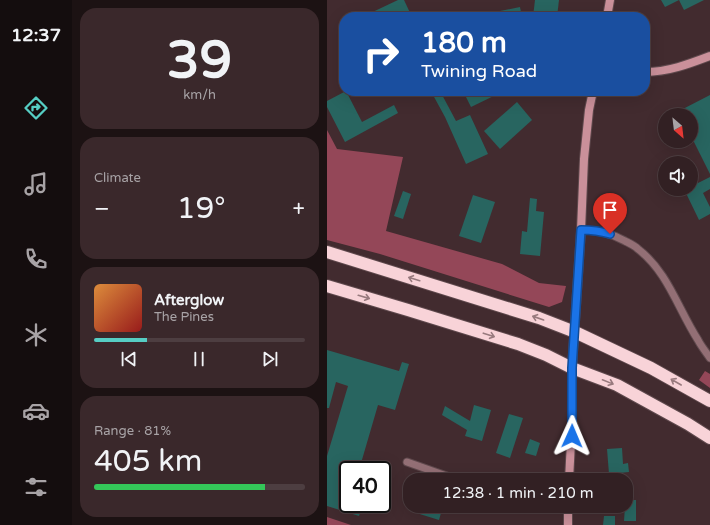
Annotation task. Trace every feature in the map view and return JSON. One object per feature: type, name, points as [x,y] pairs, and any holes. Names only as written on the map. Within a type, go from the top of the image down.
[{"type":"highway","points":[[327,252],[539,318],[575,332],[651,368],[710,401]]},
{"type":"highway","points":[[327,286],[518,344],[546,355],[572,368],[617,385],[688,424],[710,438]]},
{"type":"main road","points":[[608,12],[610,0]]},
{"type":"main road","points":[[650,72],[680,67],[710,56]]},
{"type":"main road","points":[[569,473],[572,422],[572,368],[584,159],[592,96]]},
{"type":"main road","points":[[568,513],[568,525]]},
{"type":"street","points":[[581,230],[603,232],[618,237],[637,247],[659,270],[698,340],[710,358]]},
{"type":"street","points":[[407,462],[438,473]]},
{"type":"shaded area","points":[[327,130],[337,149],[403,157],[386,231],[502,264],[539,283],[566,286],[562,302],[549,307],[380,254],[327,240]]},
{"type":"shaded area","points":[[705,371],[710,374],[710,388],[699,380]]},
{"type":"shaded area","points":[[327,517],[351,525],[327,525]]},
{"type":"building","points":[[398,0],[404,0],[410,12],[373,12]]},
{"type":"building","points":[[535,0],[559,0],[558,12],[534,12]]},
{"type":"building","points":[[661,0],[679,0],[665,7]]},
{"type":"building","points":[[679,0],[704,0],[684,10]]},
{"type":"building","points":[[520,7],[521,12],[495,12]]},
{"type":"building","points":[[339,95],[339,96],[349,96],[362,122],[394,105],[398,113],[345,142],[327,107],[327,101]]},
{"type":"building","points":[[710,95],[710,174],[697,148],[698,108],[685,108]]},
{"type":"building","points":[[434,96],[443,96],[456,121],[470,115],[488,154],[466,164],[445,117]]},
{"type":"building","points":[[466,96],[494,96],[471,107]]},
{"type":"building","points":[[517,102],[532,120],[500,149],[484,131]]},
{"type":"building","points":[[710,177],[710,189],[703,193],[710,207],[710,214],[699,220],[687,196],[698,196],[698,183]]},
{"type":"building","points":[[403,191],[411,194],[403,219],[394,216]]},
{"type":"building","points":[[473,195],[495,202],[481,243],[459,236]]},
{"type":"building","points":[[530,198],[537,199],[536,211],[544,212],[540,256],[520,254],[522,231],[527,232]]},
{"type":"building","points":[[327,350],[399,371],[402,362],[409,364],[395,410],[378,405],[362,461],[339,461],[339,510],[327,506],[327,456],[348,386],[336,382],[329,408],[327,408]]},
{"type":"building","points":[[474,405],[491,410],[482,441],[465,436],[467,430],[442,415],[445,406],[470,421]]},
{"type":"building","points":[[509,414],[523,418],[510,458],[496,453]]},
{"type":"building","points":[[530,439],[540,443],[536,456],[525,453]]},
{"type":"building","points":[[622,448],[623,464],[628,463],[629,472],[609,473],[607,449]]},
{"type":"building","points":[[633,500],[636,500],[636,521],[624,521],[625,513],[633,513]]},
{"type":"building","points":[[349,513],[360,513],[359,516]]},
{"type":"building","points":[[416,513],[441,513],[439,520]]},
{"type":"building","points":[[604,516],[615,516],[615,525],[603,525]]},
{"type":"route","points":[[572,436],[572,368],[581,230],[590,230],[610,234]]}]
